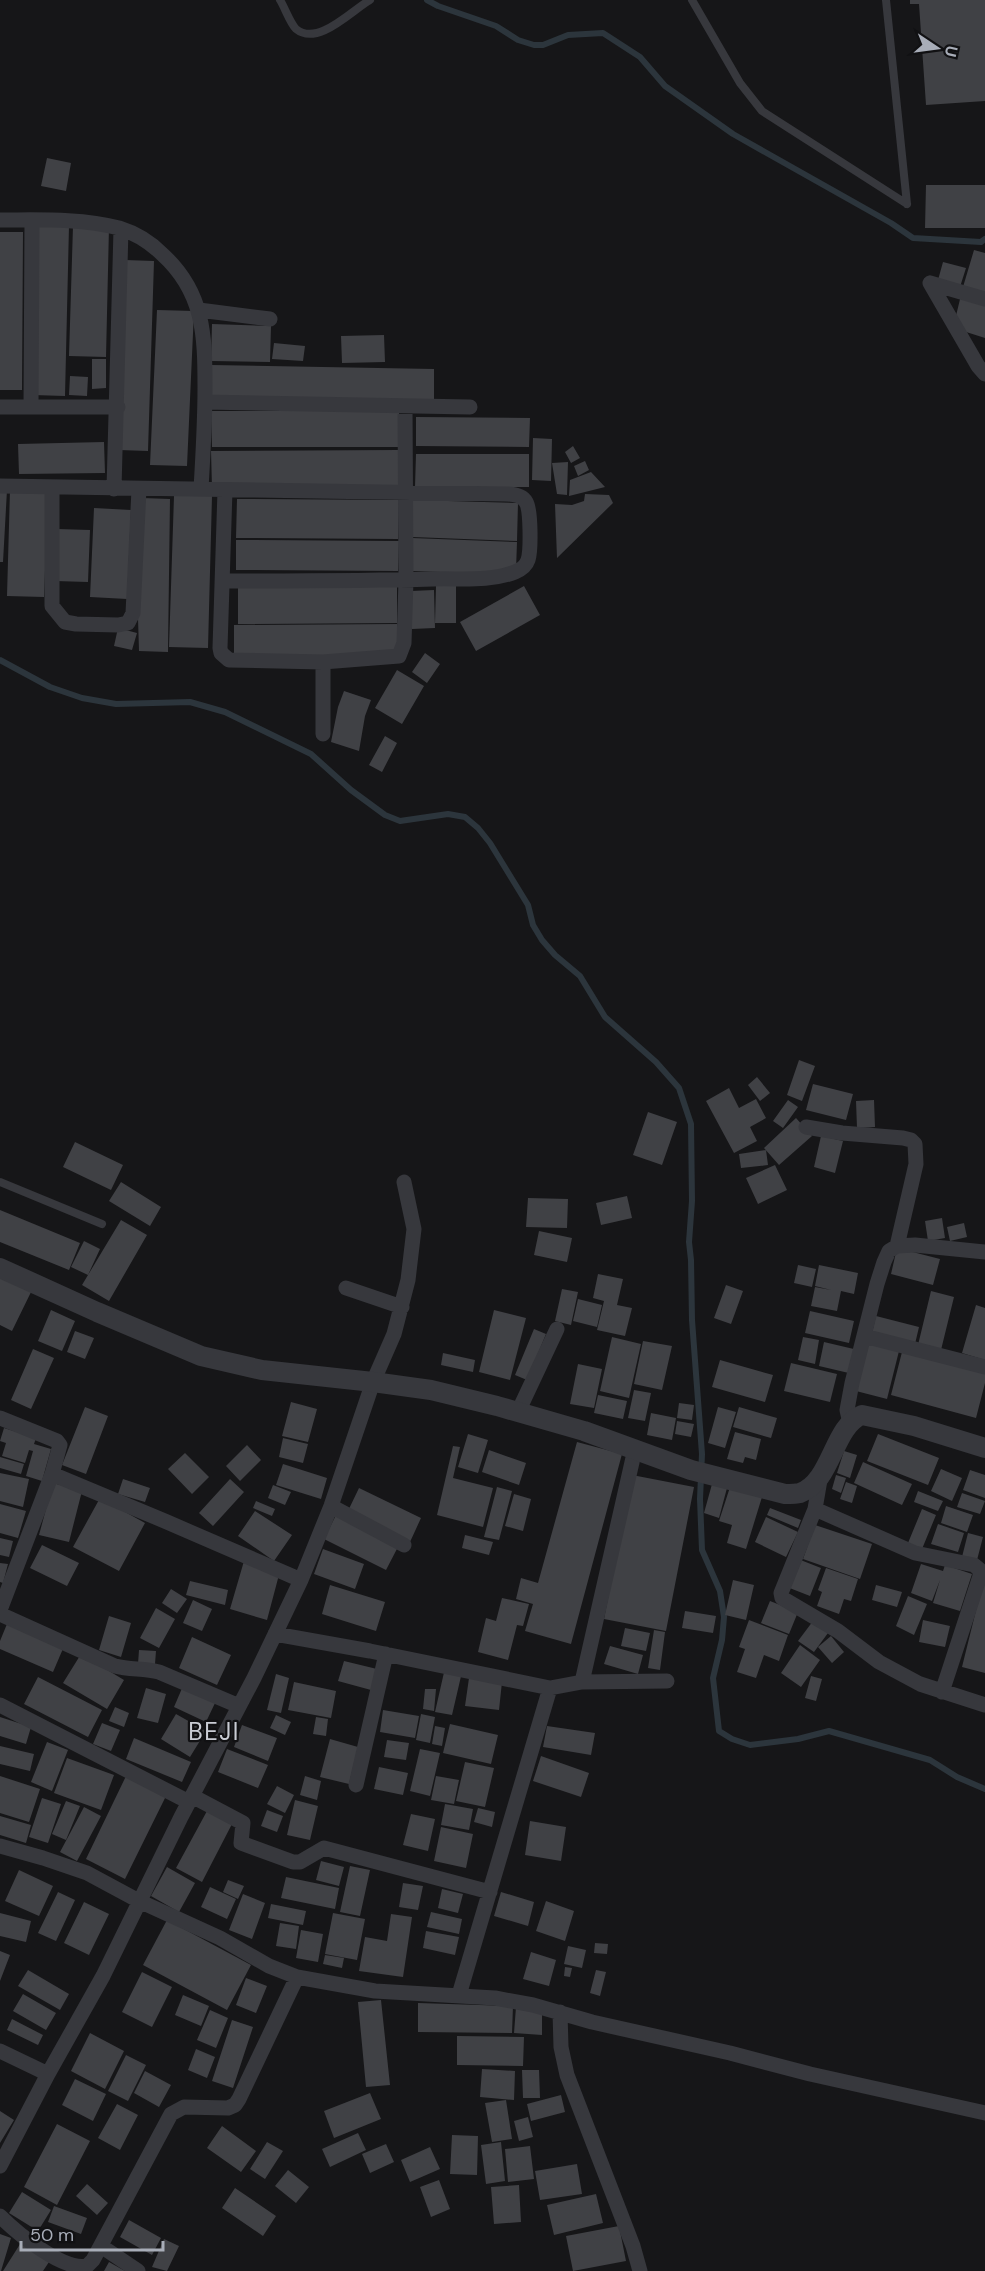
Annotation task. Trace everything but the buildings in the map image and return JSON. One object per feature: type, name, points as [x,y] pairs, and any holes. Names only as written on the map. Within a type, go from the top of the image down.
[{"type":"street","points":[[0,220],[83,223],[121,229],[138,236],[169,260],[182,274],[199,310],[203,329],[205,402],[201,489]]},
{"type":"street","points":[[31,407],[32,220]]},
{"type":"street","points":[[114,489],[121,229]]},
{"type":"street","points":[[985,299],[930,283],[978,366],[985,374]]},
{"type":"street","points":[[199,310],[270,318]]},
{"type":"street","points":[[205,402],[470,407]]},
{"type":"street","points":[[0,406],[117,408]]},
{"type":"street","points":[[225,490],[224,581],[220,648],[225,657],[229,660],[323,662],[399,656],[404,643],[406,580],[405,406]]},
{"type":"street","points":[[0,486],[517,495],[526,501],[530,516],[528,560],[525,567],[518,572],[484,578],[224,581]]},
{"type":"street","points":[[52,487],[52,606],[65,622],[118,625],[128,623],[133,613],[139,489]]},
{"type":"street","points":[[323,662],[323,734]]},
{"type":"street","points":[[806,1127],[842,1133],[903,1137],[915,1144],[916,1164],[897,1246]]},
{"type":"street","points":[[0,2166],[103,1976],[190,1799],[239,1706],[301,1580],[332,1506],[373,1382],[391,1342],[408,1280],[414,1230],[404,1182]]},
{"type":"street","points":[[850,1423],[847,1404],[884,1262],[889,1251],[897,1246],[915,1245],[985,1252]]},
{"type":"street","points":[[0,1268],[201,1356],[262,1370],[431,1390],[518,1412],[635,1449],[691,1470],[785,1494],[800,1493],[810,1487],[821,1474],[850,1423],[858,1417],[873,1416],[914,1426],[985,1448]]},
{"type":"street","points":[[346,1288],[402,1307]]},
{"type":"street","points":[[518,1412],[557,1329]]},
{"type":"street","points":[[864,1336],[985,1367]]},
{"type":"street","points":[[0,1418],[57,1441],[60,1445],[52,1474],[0,1612],[115,1666],[128,1669],[147,1668],[239,1706]]},
{"type":"street","points":[[582,1682],[635,1449]]},
{"type":"street","points":[[52,1474],[301,1580]]},
{"type":"street","points":[[821,1474],[815,1509],[781,1593],[782,1598],[838,1631],[879,1662],[920,1684],[985,1705]]},
{"type":"street","points":[[332,1506],[404,1545]]},
{"type":"street","points":[[815,1509],[915,1552],[974,1565],[980,1570],[942,1692]]},
{"type":"street","points":[[275,1634],[550,1688],[582,1682],[667,1681]]},
{"type":"street","points":[[356,1785],[386,1654]]},
{"type":"street","points":[[459,1995],[550,1688]]},
{"type":"street","points":[[0,1705],[243,1823],[241,1843],[293,1862],[300,1862],[324,1848],[490,1892]]},
{"type":"street","points":[[0,1846],[43,1857],[87,1873],[139,1901],[220,1938],[269,1966],[297,1977],[375,1992],[495,1998],[810,2074],[985,2113]]},
{"type":"street","points":[[0,2216],[35,2245],[75,2266],[87,2266],[101,2246],[171,2114],[184,2107],[228,2108],[235,2105],[297,1977]]},
{"type":"street","points":[[560,2012],[561,2047],[567,2074],[633,2246],[640,2271]]},
{"type":"street","points":[[0,2051],[48,2074]]},
{"type":"street","points":[[101,2246],[138,2271]]},
{"type":"lane","points":[[280,0],[296,28],[306,33],[319,33],[328,29],[370,0]]},
{"type":"lane","points":[[692,0],[740,83],[762,111],[907,204],[886,0]]},
{"type":"lane","points":[[0,1182],[102,1224]]},
{"type":"waterway","points":[[427,0],[496,26],[518,40],[534,45],[543,45],[568,35],[603,33],[640,57],[665,86],[733,134],[891,223],[913,238],[981,242],[985,239]]},
{"type":"waterway","points":[[0,660],[50,687],[82,698],[116,704],[190,702],[225,712],[311,754],[351,790],[385,815],[400,821],[448,814],[465,817],[478,828],[490,843],[528,905],[533,925],[542,940],[555,955],[580,976],[605,1017],[656,1062],[679,1088],[691,1124],[692,1201],[689,1242],[702,1454],[700,1499],[702,1550],[720,1591],[724,1617],[722,1640],[713,1678],[719,1731],[732,1739],[750,1745],[798,1739],[829,1731],[930,1760],[957,1777],[985,1789]]},
{"type":"district","name":"BEJI","points":[[214,1731]]}]
